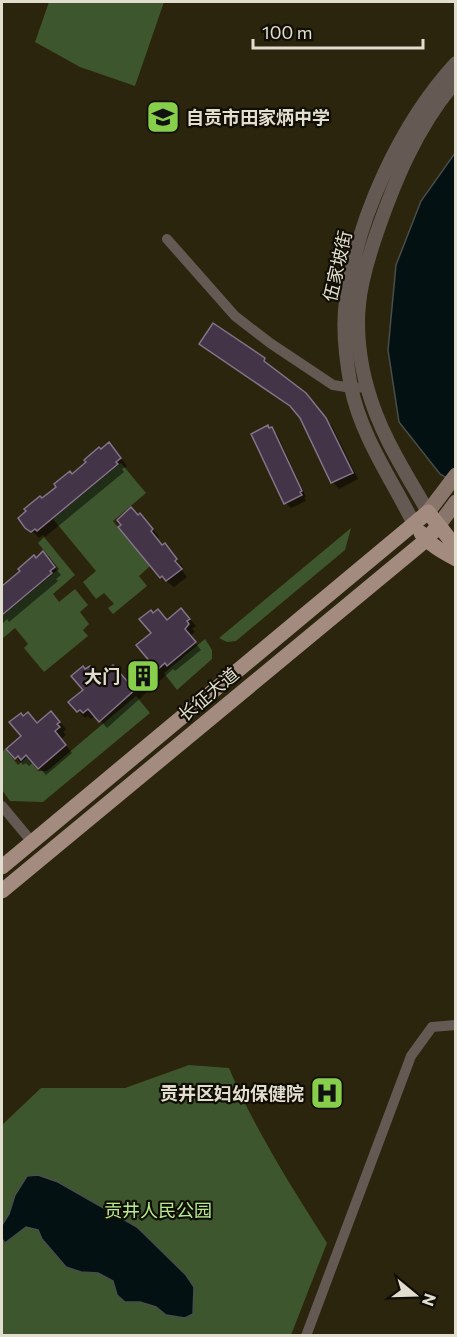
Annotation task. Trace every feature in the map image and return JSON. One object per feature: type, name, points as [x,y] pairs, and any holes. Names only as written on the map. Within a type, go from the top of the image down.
[{"type":"main road","points":[[438,526],[451,500],[456,476]]},
{"type":"main road","points":[[451,500],[428,512],[456,547]]},
{"type":"main road","name":"长征大道","points":[[2,867],[428,512]]},
{"type":"main road","points":[[414,524],[426,540],[456,559]]},
{"type":"main road","name":"长征大道","points":[[2,891],[426,540],[438,526]]},
{"type":"street","name":"伍家坡街","points":[[414,524],[363,426],[352,388],[345,341],[345,302],[355,256],[374,199],[395,151],[419,109],[456,63]]},
{"type":"street","name":"伍家坡街","points":[[428,512],[378,422],[367,387],[359,340],[359,304],[369,259],[386,206],[407,156],[430,116],[456,81]]},
{"type":"street","points":[[168,239],[236,316],[270,343],[333,386],[367,387]]},
{"type":"street","points":[[2,806],[32,842]]},
{"type":"street","points":[[306,1335],[411,1056],[432,1027],[456,1025]]},
{"type":"green space","points":[[49,2],[164,2],[135,86],[80,67],[35,42]]},
{"type":"green space","points":[[121,463],[146,493],[113,521],[150,566],[139,576],[147,586],[113,614],[108,608],[114,604],[104,593],[96,599],[83,582],[96,571],[53,519]]},
{"type":"green space","points":[[351,528],[345,550],[236,641],[227,642],[219,638]]},
{"type":"green space","points":[[44,537],[75,575],[53,594],[59,602],[75,589],[88,605],[80,612],[89,624],[83,630],[88,636],[44,672],[24,648],[28,644],[15,628],[2,639],[2,616],[59,569],[38,543]]},
{"type":"green space","points":[[205,639],[212,650],[212,659],[177,690],[164,673]]},
{"type":"green space","points":[[136,696],[150,713],[43,802],[10,801],[2,790],[2,752],[5,749],[18,765],[27,757],[38,771],[47,771]]},
{"type":"green space","name":"贡井人民公园","points":[[189,1065],[229,1068],[262,1136],[327,1243],[291,1335],[2,1336],[2,1125],[41,1088],[125,1088]]},
{"type":"shaded area","points":[[455,153],[455,483],[440,474],[399,422],[388,350],[396,265],[421,201]]},
{"type":"shaded area","points":[[38,1175],[58,1182],[137,1227],[186,1275],[194,1287],[193,1314],[185,1318],[166,1315],[156,1307],[140,1302],[125,1302],[117,1295],[113,1281],[98,1273],[81,1272],[66,1267],[42,1239],[38,1230],[26,1227],[5,1243],[2,1239],[2,1225],[9,1214],[15,1195],[27,1176]]},
{"type":"building","points":[[213,323],[265,358],[264,361],[306,393],[326,418],[353,473],[331,483],[300,418],[290,406],[199,344]]},
{"type":"building","points":[[268,425],[269,428],[272,427],[302,491],[300,492],[302,495],[284,504],[251,434]]},
{"type":"building","points":[[109,442],[121,458],[116,462],[118,464],[37,531],[35,529],[31,532],[25,528],[18,518],[26,511],[24,509],[56,487],[54,484],[70,471],[72,474],[99,447],[101,449]]},
{"type":"building","points":[[131,507],[138,515],[140,513],[162,545],[165,543],[182,569],[166,581],[162,576],[160,578],[118,527],[121,525],[117,520]]},
{"type":"building","points":[[43,551],[55,567],[50,571],[52,573],[2,615],[2,586],[34,555],[36,558]]},
{"type":"building","points":[[181,608],[190,619],[185,629],[196,642],[167,666],[165,663],[99,722],[88,709],[83,713],[80,710],[77,712],[68,702],[83,690],[71,676],[83,666],[85,669],[90,666],[99,677],[113,665],[128,682],[151,663],[136,645],[151,633],[139,619],[151,610],[153,613],[158,609],[167,620]]},
{"type":"building","points":[[51,711],[60,722],[57,724],[60,727],[55,731],[66,745],[38,769],[26,755],[21,760],[18,756],[15,759],[6,749],[21,736],[9,722],[21,713],[23,716],[28,712],[37,723]]},
{"type":"place","name":"自贡市田家炳中学","points":[[163,117]]},
{"type":"place","name":"大门","points":[[143,676]]},
{"type":"place","name":"贡井区妇幼保健院","points":[[327,1093]]}]
